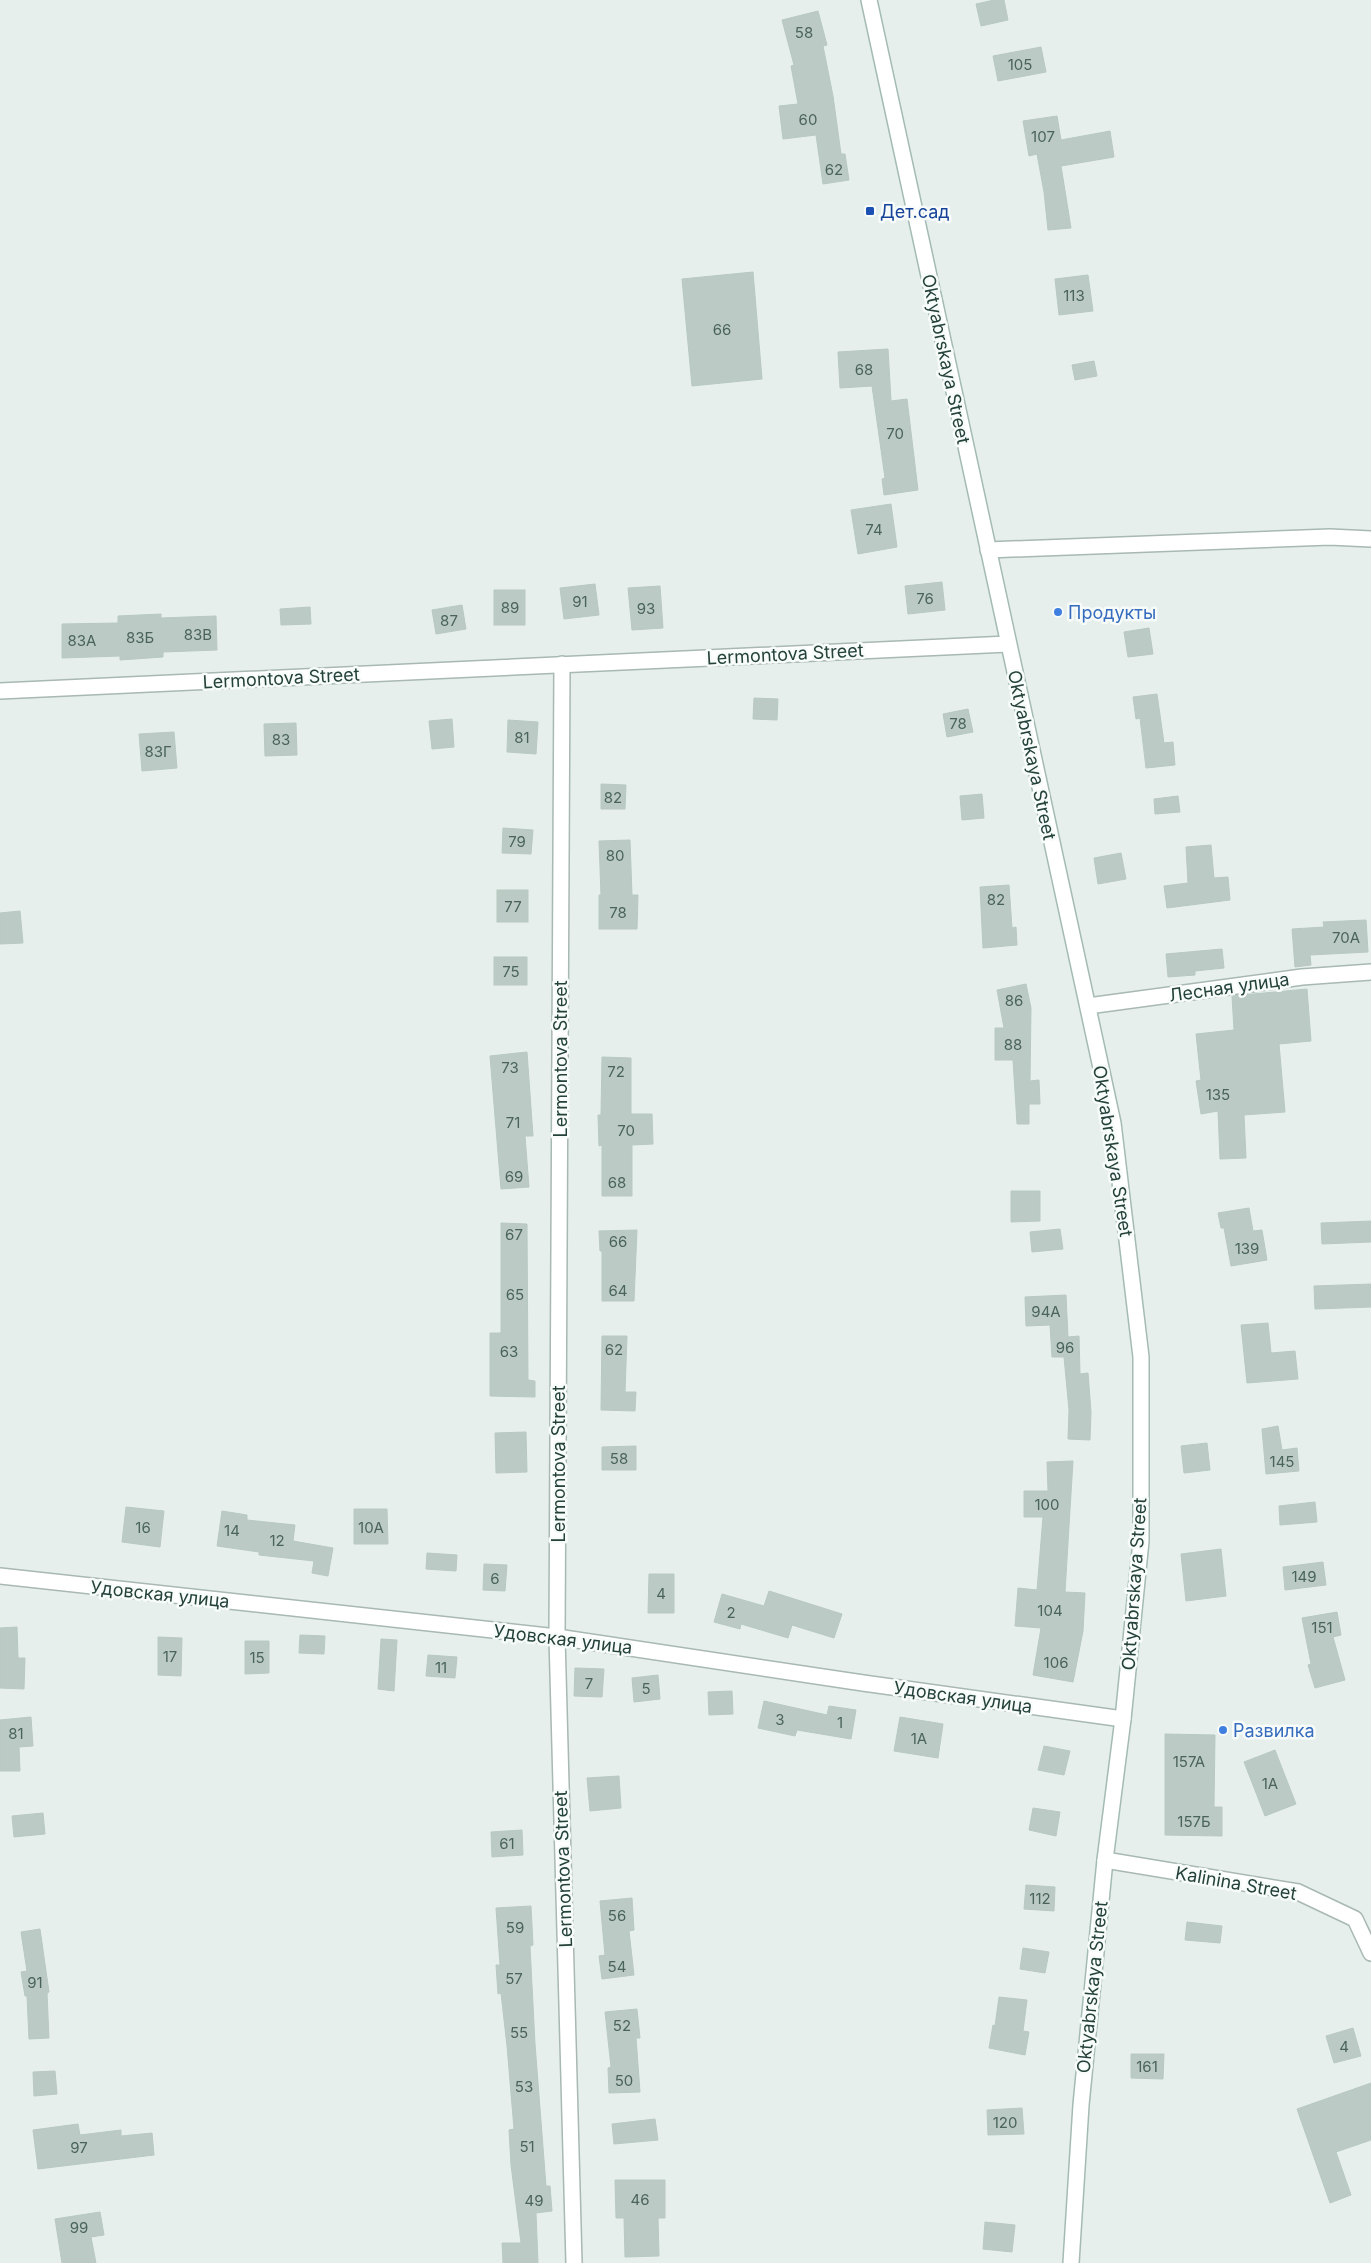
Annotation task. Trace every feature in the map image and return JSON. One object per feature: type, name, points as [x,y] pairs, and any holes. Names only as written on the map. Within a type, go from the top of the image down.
[{"type":"street","name":"Oktyabrskaya Street","points":[[869,0],[1112,1123],[1140,1357],[1141,1541],[1080,2105],[1071,2263]]},
{"type":"street","points":[[988,550],[1330,537],[1371,539]]},
{"type":"street","name":"Lermontova Street","points":[[0,691],[1008,644]]},
{"type":"street","name":"Lermontova Street","points":[[562,664],[557,1637],[574,2263]]},
{"type":"street","name":"Лесная улица","points":[[1088,1006],[1302,977],[1371,972]]},
{"type":"street","name":"Удовская улица","points":[[0,1576],[557,1637],[853,1682],[1123,1719]]},
{"type":"street","name":"Kalinina Street","points":[[1105,1860],[1298,1892],[1355,1919],[1371,1953]]},
{"type":"building","points":[[1004,0],[1008,20],[981,26],[976,4]]},
{"type":"building","points":[[818,11],[827,45],[823,46],[833,96],[841,154],[845,154],[849,180],[823,184],[816,135],[783,139],[779,106],[798,104],[791,66],[794,65],[782,20]]},
{"type":"building","points":[[1041,47],[1046,72],[998,81],[993,56]]},
{"type":"building","points":[[1057,116],[1061,140],[1110,131],[1114,157],[1061,166],[1071,228],[1048,230],[1037,154],[1029,156],[1023,121]]},
{"type":"building","points":[[753,272],[762,379],[692,386],[682,279]]},
{"type":"building","points":[[1088,275],[1093,311],[1059,315],[1055,279]]},
{"type":"building","points":[[888,349],[891,401],[907,399],[918,490],[884,495],[882,479],[885,478],[872,386],[840,388],[838,352]]},
{"type":"building","points":[[1094,361],[1097,376],[1075,380],[1072,365]]},
{"type":"building","points":[[891,504],[897,547],[858,554],[851,510]]},
{"type":"building","points":[[942,582],[945,610],[908,614],[905,586]]},
{"type":"building","points":[[595,584],[599,615],[564,619],[560,588]]},
{"type":"building","points":[[660,586],[663,628],[632,630],[628,588]]},
{"type":"building","points":[[494,590],[525,590],[525,625],[494,625]]},
{"type":"building","points":[[462,605],[466,629],[436,634],[432,610]]},
{"type":"building","points":[[310,607],[311,624],[281,625],[280,609]]},
{"type":"building","points":[[161,614],[161,618],[216,616],[217,650],[163,652],[163,657],[120,660],[120,656],[62,658],[62,624],[118,623],[118,616]]},
{"type":"building","points":[[1149,628],[1153,654],[1128,657],[1124,632]]},
{"type":"building","points":[[1157,694],[1164,743],[1173,742],[1175,765],[1146,768],[1140,718],[1136,719],[1133,697]]},
{"type":"building","points":[[754,698],[778,699],[777,720],[753,719]]},
{"type":"building","points":[[968,709],[973,732],[947,737],[943,714]]},
{"type":"building","points":[[452,719],[454,747],[432,749],[429,721]]},
{"type":"building","points":[[508,720],[538,722],[536,754],[507,752]]},
{"type":"building","points":[[296,723],[297,755],[265,756],[264,724]]},
{"type":"building","points":[[174,732],[177,768],[142,771],[139,734]]},
{"type":"building","points":[[601,784],[626,785],[625,809],[601,809]]},
{"type":"building","points":[[982,794],[984,818],[962,820],[960,796]]},
{"type":"building","points":[[1178,796],[1180,812],[1155,814],[1154,799]]},
{"type":"building","points":[[503,828],[533,830],[531,854],[502,853]]},
{"type":"building","points":[[630,840],[632,895],[638,895],[637,929],[599,929],[599,895],[601,895],[599,841]]},
{"type":"building","points":[[1211,845],[1214,878],[1228,877],[1230,900],[1167,908],[1164,886],[1188,883],[1186,847]]},
{"type":"building","points":[[1121,853],[1126,879],[1098,884],[1094,858]]},
{"type":"building","points":[[1009,885],[1012,928],[1016,927],[1017,945],[983,948],[980,887]]},
{"type":"building","points":[[497,890],[528,890],[528,922],[497,922]]},
{"type":"building","points":[[20,911],[23,943],[0,944],[0,913]]},
{"type":"building","points":[[1366,920],[1368,952],[1310,955],[1311,965],[1295,967],[1292,929],[1324,927],[1323,922]]},
{"type":"building","points":[[1222,949],[1224,968],[1195,971],[1195,975],[1168,977],[1166,954]]},
{"type":"building","points":[[494,957],[527,957],[527,985],[494,985]]},
{"type":"building","points":[[1026,984],[1031,1008],[1030,1081],[1039,1080],[1040,1104],[1029,1104],[1029,1124],[1017,1124],[1013,1060],[995,1060],[995,1028],[1004,1028],[997,990]]},
{"type":"building","points":[[1307,989],[1311,1041],[1279,1044],[1285,1112],[1244,1115],[1246,1158],[1220,1159],[1218,1111],[1201,1114],[1196,1081],[1201,1080],[1196,1034],[1234,1030],[1232,996]]},
{"type":"building","points":[[527,1052],[533,1136],[525,1136],[529,1187],[501,1189],[490,1056]]},
{"type":"building","points":[[602,1057],[631,1058],[631,1114],[652,1114],[653,1144],[632,1145],[632,1196],[602,1196],[602,1145],[599,1146],[598,1115],[601,1115]]},
{"type":"building","points":[[1011,1191],[1040,1191],[1040,1221],[1011,1222]]},
{"type":"building","points":[[1249,1208],[1253,1231],[1262,1230],[1267,1260],[1231,1266],[1224,1228],[1221,1228],[1218,1213]]},
{"type":"building","points":[[1371,1221],[1371,1242],[1322,1244],[1321,1223]]},
{"type":"building","points":[[501,1223],[527,1224],[528,1380],[535,1381],[535,1397],[490,1396],[490,1333],[501,1333]]},
{"type":"building","points":[[1060,1229],[1063,1249],[1032,1252],[1030,1232]]},
{"type":"building","points":[[637,1230],[634,1301],[602,1301],[602,1251],[600,1251],[599,1231]]},
{"type":"building","points":[[1371,1284],[1371,1307],[1315,1309],[1314,1286]]},
{"type":"building","points":[[1066,1295],[1068,1337],[1079,1336],[1080,1374],[1088,1373],[1091,1412],[1090,1440],[1068,1439],[1069,1410],[1064,1357],[1052,1357],[1050,1325],[1026,1326],[1025,1297]]},
{"type":"building","points":[[1268,1323],[1271,1353],[1295,1351],[1298,1379],[1247,1383],[1241,1325]]},
{"type":"building","points":[[602,1336],[627,1336],[625,1392],[636,1392],[635,1411],[601,1410]]},
{"type":"building","points":[[1278,1426],[1282,1450],[1297,1448],[1299,1471],[1266,1474],[1262,1429]]},
{"type":"building","points":[[526,1432],[527,1472],[496,1473],[495,1433]]},
{"type":"building","points":[[1207,1443],[1210,1470],[1184,1473],[1181,1446]]},
{"type":"building","points":[[636,1446],[636,1470],[602,1470],[602,1447]]},
{"type":"building","points":[[1073,1461],[1065,1592],[1085,1593],[1083,1631],[1073,1682],[1033,1675],[1041,1628],[1015,1626],[1018,1588],[1037,1590],[1043,1517],[1024,1517],[1024,1491],[1048,1491],[1047,1462]]},
{"type":"building","points":[[1315,1502],[1317,1522],[1280,1525],[1279,1506]]},
{"type":"building","points":[[126,1507],[164,1511],[160,1547],[122,1542]]},
{"type":"building","points":[[354,1509],[387,1509],[388,1544],[354,1544]]},
{"type":"building","points":[[222,1511],[247,1515],[247,1520],[295,1525],[293,1541],[333,1548],[328,1576],[312,1573],[314,1561],[259,1555],[259,1552],[217,1546]]},
{"type":"building","points":[[1221,1549],[1226,1596],[1186,1601],[1181,1554]]},
{"type":"building","points":[[427,1553],[457,1555],[456,1571],[426,1569]]},
{"type":"building","points":[[1323,1562],[1326,1585],[1285,1590],[1283,1567]]},
{"type":"building","points":[[484,1564],[507,1565],[505,1591],[483,1590]]},
{"type":"building","points":[[649,1574],[674,1574],[674,1613],[648,1613]]},
{"type":"building","points":[[769,1591],[842,1614],[834,1638],[792,1625],[788,1638],[741,1624],[740,1629],[714,1622],[722,1594],[764,1606]]},
{"type":"building","points":[[1337,1612],[1341,1635],[1333,1637],[1345,1680],[1315,1688],[1308,1665],[1311,1664],[1302,1618]]},
{"type":"building","points":[[17,1627],[18,1658],[25,1658],[24,1689],[0,1688],[0,1628]]},
{"type":"building","points":[[300,1635],[325,1636],[324,1654],[299,1653]]},
{"type":"building","points":[[158,1637],[182,1638],[181,1676],[158,1675]]},
{"type":"building","points":[[381,1639],[397,1640],[394,1691],[378,1689]]},
{"type":"building","points":[[245,1641],[269,1641],[269,1673],[245,1674]]},
{"type":"building","points":[[428,1655],[457,1657],[455,1678],[426,1676]]},
{"type":"building","points":[[575,1668],[604,1669],[602,1697],[574,1696]]},
{"type":"building","points":[[658,1675],[660,1699],[634,1702],[632,1678]]},
{"type":"building","points":[[732,1691],[733,1714],[709,1715],[708,1692]]},
{"type":"building","points":[[764,1701],[827,1715],[829,1706],[856,1710],[851,1739],[797,1730],[795,1736],[758,1728]]},
{"type":"building","points":[[31,1717],[33,1746],[19,1747],[20,1771],[0,1771],[0,1720]]},
{"type":"building","points":[[900,1717],[943,1724],[938,1758],[894,1751]]},
{"type":"building","points":[[1165,1734],[1215,1735],[1214,1807],[1222,1807],[1222,1836],[1165,1835]]},
{"type":"building","points":[[1044,1746],[1070,1751],[1064,1775],[1038,1770]]},
{"type":"building","points":[[1275,1750],[1296,1804],[1265,1816],[1244,1762]]},
{"type":"building","points":[[619,1776],[621,1808],[590,1811],[587,1778]]},
{"type":"building","points":[[1033,1808],[1060,1812],[1056,1836],[1029,1830]]},
{"type":"building","points":[[43,1813],[45,1834],[14,1837],[12,1816]]},
{"type":"building","points":[[522,1830],[523,1855],[492,1857],[491,1832]]},
{"type":"building","points":[[1026,1885],[1055,1887],[1054,1911],[1024,1909]]},
{"type":"building","points":[[632,1898],[634,1930],[629,1931],[634,1975],[602,1979],[599,1956],[605,1955],[600,1901]]},
{"type":"building","points":[[531,1906],[533,1945],[530,1946],[535,2044],[546,2186],[550,2186],[552,2211],[536,2213],[538,2263],[503,2263],[502,2243],[521,2243],[511,2165],[509,2130],[514,2129],[507,2046],[501,1993],[498,1994],[496,1965],[500,1965],[496,1908]]},
{"type":"building","points":[[1187,1922],[1222,1926],[1220,1943],[1185,1940]]},
{"type":"building","points":[[40,1929],[49,1992],[47,1993],[49,2038],[29,2039],[27,1996],[25,1996],[21,1972],[27,1971],[21,1932]]},
{"type":"building","points":[[1023,1948],[1049,1952],[1045,1973],[1020,1969]]},
{"type":"building","points":[[999,1997],[1027,2000],[1023,2031],[1029,2032],[1025,2055],[989,2048],[993,2025],[995,2026]]},
{"type":"building","points":[[637,2009],[640,2038],[636,2038],[640,2092],[609,2093],[608,2068],[611,2067],[605,2012]]},
{"type":"building","points":[[1353,2028],[1361,2056],[1334,2063],[1326,2036]]},
{"type":"building","points":[[1131,2054],[1164,2054],[1163,2079],[1131,2078]]},
{"type":"building","points":[[55,2071],[57,2094],[34,2096],[33,2072]]},
{"type":"building","points":[[1371,2083],[1371,2140],[1336,2152],[1351,2195],[1330,2203],[1297,2109]]},
{"type":"building","points":[[1022,2108],[1024,2134],[988,2135],[987,2110]]},
{"type":"building","points":[[655,2119],[658,2140],[614,2144],[612,2124]]},
{"type":"building","points":[[78,2124],[80,2135],[121,2130],[121,2136],[152,2133],[154,2155],[38,2169],[33,2130]]},
{"type":"building","points":[[615,2180],[665,2180],[665,2218],[658,2218],[659,2256],[625,2257],[624,2218],[616,2218]]},
{"type":"building","points":[[100,2212],[104,2235],[91,2237],[96,2263],[62,2263],[55,2219]]},
{"type":"building","points":[[985,2222],[1015,2225],[1012,2252],[983,2249]]},
{"type":"place","name":"Дет.сад","points":[[870,211]]},
{"type":"place","name":"Продукты","points":[[1058,612]]},
{"type":"place","name":"Развилка","points":[[1223,1730]]}]
